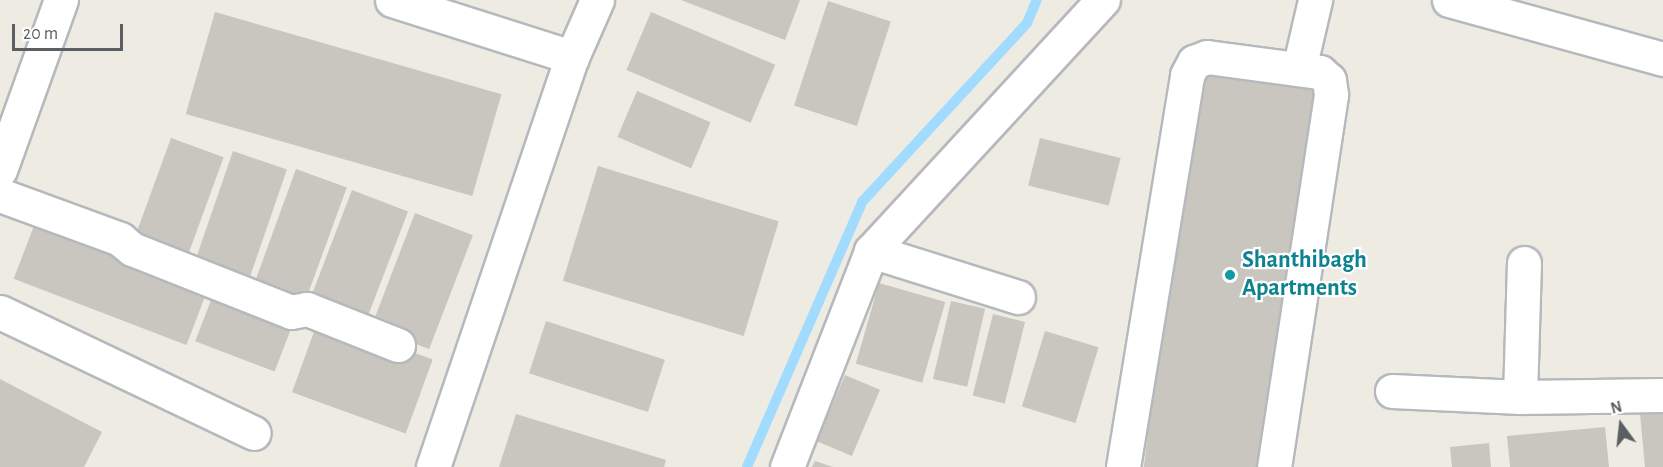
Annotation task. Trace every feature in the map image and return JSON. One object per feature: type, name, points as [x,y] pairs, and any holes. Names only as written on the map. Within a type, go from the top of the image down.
[{"type":"street","points":[[0,170],[61,0]]},
{"type":"street","points":[[392,0],[572,57]]},
{"type":"street","points":[[433,467],[572,57],[597,0]]},
{"type":"street","points":[[787,467],[871,251],[1103,0]]},
{"type":"street","points":[[1299,69],[1315,0]]},
{"type":"street","points":[[1449,0],[1663,59]]},
{"type":"street","points":[[1123,467],[1187,75],[1194,62],[1207,57],[1320,72],[1329,80],[1331,95],[1274,467]]},
{"type":"street","points":[[0,195],[120,239],[132,249],[291,312],[307,309],[398,345]]},
{"type":"street","points":[[871,251],[1018,297]]},
{"type":"street","points":[[1520,397],[1524,263]]},
{"type":"street","points":[[0,312],[254,434]]},
{"type":"street","points":[[1392,391],[1520,397],[1663,395]]},
{"type":"building","points":[[681,0],[800,0],[785,40]]},
{"type":"building","points":[[828,1],[891,21],[857,126],[794,106]]},
{"type":"building","points":[[215,12],[501,94],[472,196],[186,114]]},
{"type":"building","points":[[651,12],[775,65],[751,123],[626,70]]},
{"type":"building","name":"Shanthibagh Apartments","points":[[1193,67],[1326,83],[1279,467],[1144,467]]},
{"type":"building","points":[[637,91],[711,122],[691,168],[617,137]]},
{"type":"building","points":[[171,138],[224,157],[187,259],[134,239]]},
{"type":"building","points":[[1040,138],[1121,158],[1109,206],[1028,186]]},
{"type":"building","points":[[233,151],[287,170],[248,283],[194,264]]},
{"type":"building","points":[[598,166],[779,221],[744,336],[563,281]]},
{"type":"building","points":[[296,169],[347,187],[304,306],[253,287]]},
{"type":"building","points":[[352,190],[408,212],[365,324],[309,302]]},
{"type":"building","points":[[415,213],[473,235],[429,349],[371,327]]},
{"type":"building","points":[[37,218],[210,284],[186,345],[14,279]]},
{"type":"building","points":[[879,283],[945,302],[922,383],[856,364]]},
{"type":"building","points":[[216,287],[295,317],[275,372],[195,341]]},
{"type":"building","points":[[951,301],[985,309],[967,387],[933,379]]},
{"type":"building","points":[[993,314],[1025,322],[1005,403],[973,396]]},
{"type":"building","points":[[319,318],[433,359],[406,434],[292,392]]},
{"type":"building","points":[[546,321],[665,360],[648,412],[529,373]]},
{"type":"building","points":[[1045,331],[1099,347],[1075,423],[1022,407]]},
{"type":"building","points":[[845,375],[880,390],[852,456],[817,441]]},
{"type":"building","points":[[0,379],[102,432],[84,467],[0,467]]},
{"type":"building","points":[[1663,411],[1663,467],[1645,467],[1640,414]]},
{"type":"building","points":[[516,414],[666,460],[664,467],[499,467]]},
{"type":"building","points":[[1605,427],[1609,467],[1510,467],[1507,436]]},
{"type":"building","points":[[1489,443],[1491,467],[1452,467],[1450,447]]},
{"type":"building","points":[[815,461],[833,467],[812,467]]},
{"type":"waterway","points":[[747,467],[862,202],[1027,23],[1037,0]]},
{"type":"place","name":"Shanthibagh Apartments","points":[[1230,275]]}]
